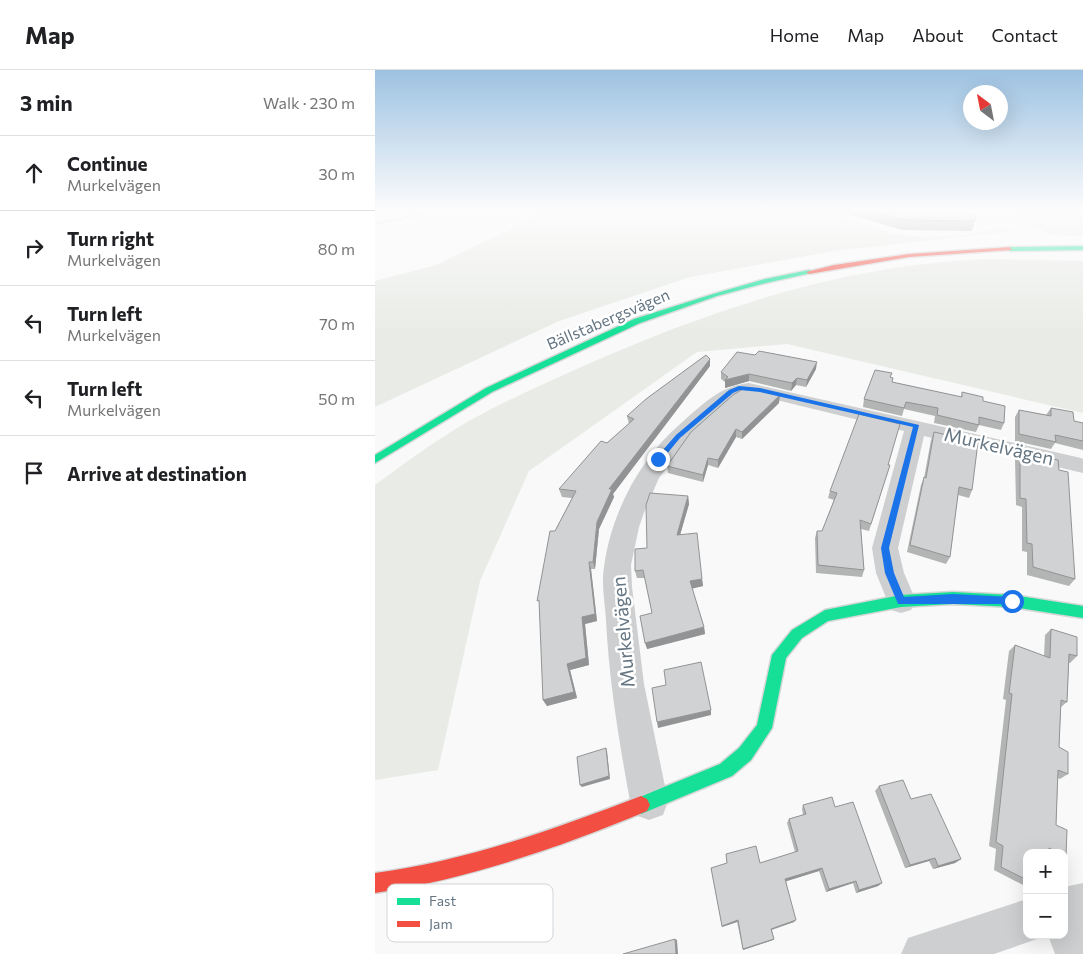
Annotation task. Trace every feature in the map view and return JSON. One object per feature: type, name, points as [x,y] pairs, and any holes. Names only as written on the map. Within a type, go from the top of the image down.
[{"type":"street","name":"Bällstabergsvägen","points":[[375,460],[489,390],[637,321],[715,295],[765,281],[867,261],[966,250]]},
{"type":"street","name":"Murkelvägen","points":[[649,801],[629,700],[623,651],[617,571],[624,532],[632,505],[658,459],[678,436],[731,391],[739,388],[760,390],[916,426],[1082,472]]},
{"type":"street","points":[[901,601],[890,573],[885,548],[916,426]]},
{"type":"street","points":[[375,883],[407,879],[527,847],[588,826],[726,770],[745,754],[764,728],[779,655],[797,634],[825,616],[901,601],[953,598],[1012,601],[1083,612]]},
{"type":"street","points":[[1068,908],[1083,905]]},
{"type":"street","points":[[925,954],[1023,922]]},
{"type":"street","points":[[1068,929],[1078,954]]},
{"type":"shaded area","points":[[467,250],[842,250],[690,277],[559,321],[375,407],[375,281],[436,265]]},
{"type":"shaded area","points":[[991,259],[1083,261],[1083,413],[787,344],[697,352],[529,471],[480,581],[438,770],[375,780],[375,485],[457,428],[483,413],[588,364],[685,325],[735,307],[835,279],[938,262]]},
{"type":"building","points":[[759,351],[817,362],[807,380],[797,378],[792,383],[749,374],[725,380],[728,377],[721,372],[737,352],[755,355]]},
{"type":"building","points":[[706,355],[710,359],[609,489],[612,489],[597,522],[593,562],[589,562],[595,614],[582,617],[586,658],[567,664],[574,692],[543,700],[539,600],[537,601],[550,531],[555,531],[576,491],[559,489],[601,441],[607,443],[634,419],[627,416],[646,399]]},
{"type":"building","points":[[875,370],[892,373],[890,377],[893,378],[892,382],[962,397],[962,392],[983,397],[983,401],[1005,406],[1004,423],[979,417],[979,425],[937,415],[938,408],[906,402],[904,408],[864,399]]},
{"type":"building","points":[[743,389],[760,390],[780,395],[742,432],[736,429],[718,460],[708,458],[703,475],[667,466],[691,432],[733,395]]},
{"type":"building","points":[[1051,408],[1073,412],[1074,421],[1083,423],[1083,441],[1055,435],[1056,442],[1019,434],[1019,410],[1051,416]]},
{"type":"building","points":[[859,414],[900,424],[888,465],[890,465],[871,524],[860,520],[864,570],[818,565],[817,531],[822,531],[837,493],[830,491]]},
{"type":"building","points":[[934,432],[978,442],[972,490],[959,487],[950,557],[910,545],[924,477],[926,478]]},
{"type":"building","points":[[1020,452],[1058,460],[1059,470],[1068,472],[1075,579],[1033,567],[1032,544],[1027,543],[1026,499],[1020,498]]},
{"type":"building","points":[[650,493],[688,496],[677,535],[697,533],[702,579],[690,581],[704,627],[645,643],[640,616],[652,613],[643,570],[635,571],[635,549],[647,548],[646,505]]},
{"type":"building","points":[[1051,629],[1077,637],[1077,656],[1069,654],[1067,702],[1061,700],[1059,747],[1068,752],[1068,774],[1058,770],[1056,825],[1067,830],[1066,849],[1023,849],[1023,878],[1001,867],[1003,846],[996,842],[1012,694],[1009,693],[1015,645],[1050,658]]},
{"type":"building","points":[[701,662],[711,710],[657,722],[652,688],[666,685],[664,670]]},
{"type":"building","points":[[606,748],[609,776],[580,785],[577,757]]},
{"type":"building","points":[[903,780],[911,799],[931,794],[961,859],[938,866],[935,858],[910,865],[879,786]]},
{"type":"building","points":[[832,797],[835,807],[853,802],[882,883],[859,890],[856,881],[829,889],[822,868],[785,879],[796,920],[771,929],[774,939],[743,949],[738,920],[722,926],[711,868],[727,863],[726,854],[756,846],[760,863],[798,851],[789,819],[806,814],[803,805]]},
{"type":"building","points":[[675,939],[676,954],[623,954]]},
{"type":"traffic: fast","points":[[375,460],[489,390],[637,321],[715,295],[765,281],[809,272]]},
{"type":"traffic: fast","points":[[641,805],[726,770],[745,754],[764,728],[779,655],[797,634],[825,616],[901,601],[953,598],[1012,601],[1083,612]]},
{"type":"traffic: jam","points":[[809,272],[909,256],[978,250]]},
{"type":"traffic: jam","points":[[375,883],[423,874],[494,856],[557,836],[641,805]]},
{"type":"route","points":[[658,459],[678,436],[731,391],[739,388],[760,390],[916,426],[885,548],[890,573],[901,601],[953,598],[1012,601]]}]
